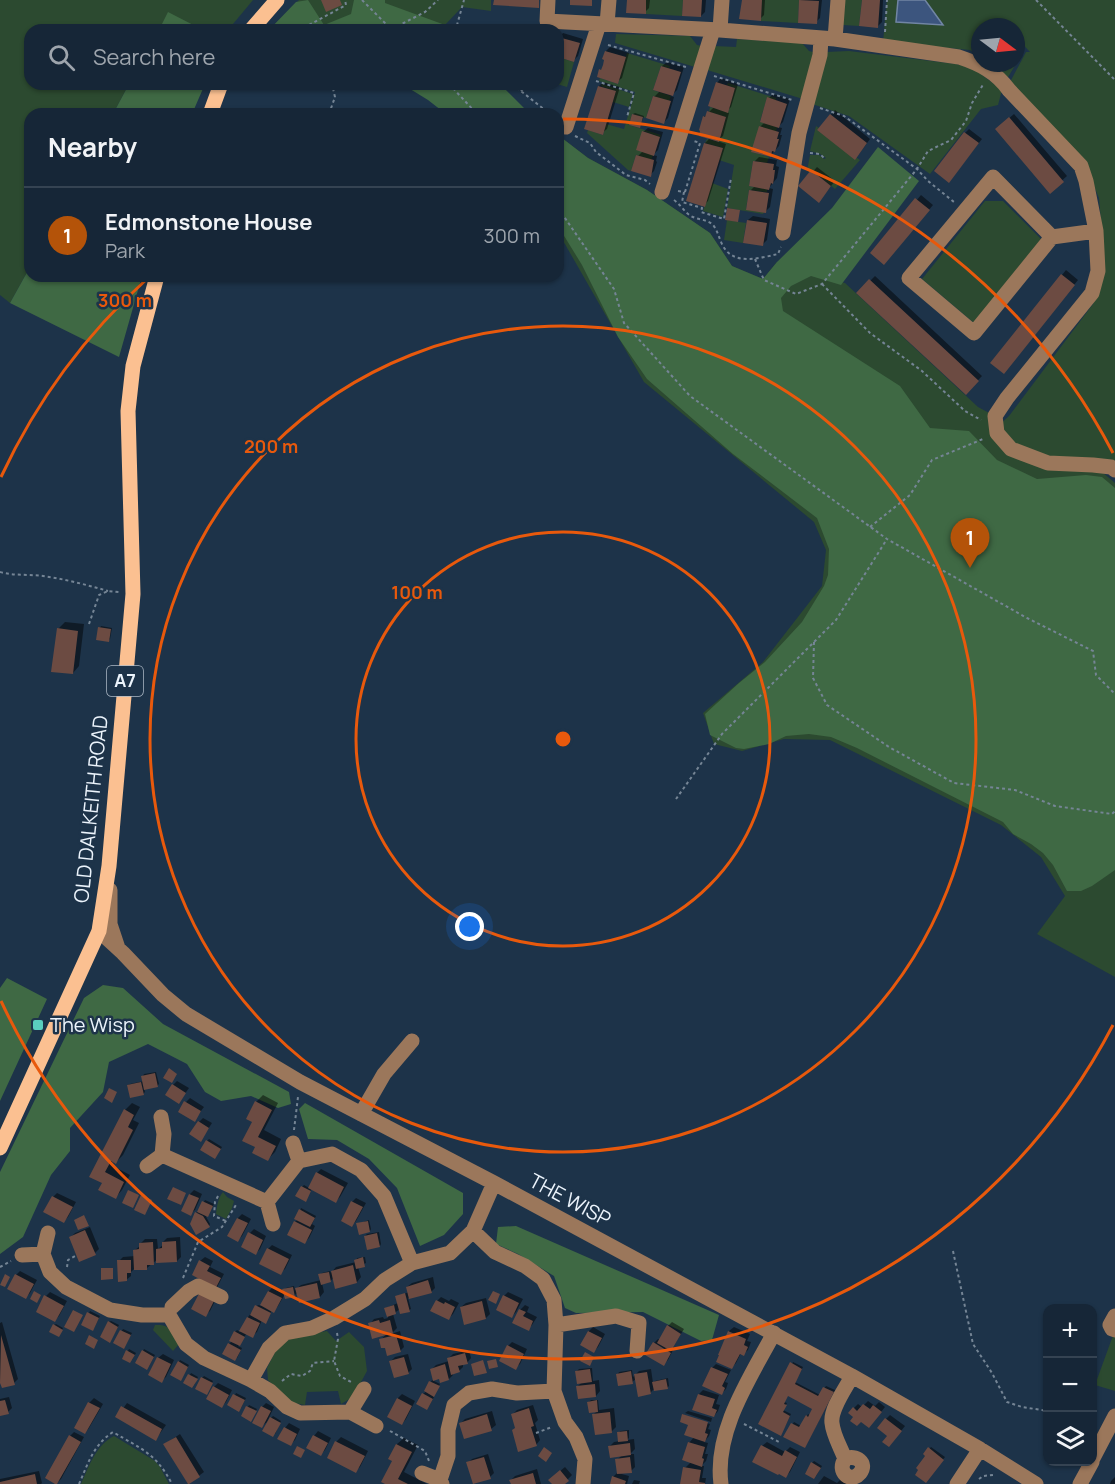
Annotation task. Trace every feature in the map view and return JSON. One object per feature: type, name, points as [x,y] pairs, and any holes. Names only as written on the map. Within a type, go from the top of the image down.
[{"type":"main road","points":[[256,24],[277,0]]},
{"type":"main road","points":[[212,108],[219,90]]},
{"type":"main road","name":"OLD DALKEITH ROAD","points":[[0,1148],[99,931],[109,866],[134,594],[128,411],[133,366],[155,282]]},
{"type":"street","points":[[548,0],[547,21],[716,30],[828,39],[971,61]]},
{"type":"street","points":[[566,127],[594,40],[603,24],[609,0]]},
{"type":"street","points":[[663,190],[700,71],[716,30],[722,0]]},
{"type":"street","points":[[783,233],[799,134],[820,55],[828,39],[837,0]]},
{"type":"street","points":[[992,72],[1081,166],[1096,231],[1098,271],[1092,293],[995,416],[996,430],[1011,449],[1048,463],[1093,465],[1111,467],[1115,470]]},
{"type":"street","points":[[1052,237],[993,177],[909,278],[974,333],[1052,237],[1096,231]]},
{"type":"street","points":[[118,948],[111,924],[110,895],[120,786],[119,746]]},
{"type":"street","name":"THE WISP","points":[[99,931],[163,995],[186,1014],[300,1082],[774,1333],[980,1449],[1036,1484]]},
{"type":"street","points":[[361,1114],[384,1074],[412,1041]]},
{"type":"street","points":[[147,1166],[162,1155],[164,1134],[161,1117]]},
{"type":"street","points":[[293,1143],[299,1161]]},
{"type":"street","points":[[267,1202],[299,1161],[332,1154],[361,1170],[384,1196],[412,1263]]},
{"type":"street","points":[[162,1155],[267,1202]]},
{"type":"street","points":[[251,1380],[268,1348],[285,1334],[312,1328],[334,1318],[365,1299],[385,1280],[412,1263],[450,1253],[473,1232],[494,1183]]},
{"type":"street","points":[[267,1202],[273,1224]]},
{"type":"street","points":[[473,1232],[495,1252],[525,1266],[543,1279],[554,1300],[556,1325],[554,1391],[565,1422],[576,1437],[585,1459],[583,1484]]},
{"type":"street","points":[[48,1233],[43,1254],[50,1272],[66,1287],[110,1310],[142,1315],[172,1305],[198,1286],[221,1297]]},
{"type":"street","points":[[22,1255],[43,1254]]},
{"type":"street","points":[[172,1305],[186,1344],[204,1358],[251,1380],[270,1391],[287,1407],[300,1413],[350,1412],[376,1426]]},
{"type":"street","points":[[556,1325],[616,1316],[639,1323],[637,1351]]},
{"type":"street","points":[[1115,1316],[1110,1325],[1115,1330]]},
{"type":"street","points":[[721,1484],[720,1462],[731,1417],[774,1333]]},
{"type":"street","points":[[845,1459],[832,1425],[832,1418],[834,1409],[852,1376]]},
{"type":"street","points":[[350,1412],[364,1389]]},
{"type":"street","points":[[422,1473],[441,1482],[448,1456],[448,1430],[454,1405],[469,1393],[492,1389],[517,1394],[554,1391]]},
{"type":"street","points":[[1097,1451],[1115,1416]]},
{"type":"street","points":[[957,1484],[980,1449]]},
{"type":"street","points":[[1080,1484],[1089,1466]]},
{"type":"path","points":[[311,24],[345,5],[345,0]]},
{"type":"path","points":[[362,0],[386,24]]},
{"type":"path","points":[[403,24],[425,12],[438,0]]},
{"type":"path","points":[[457,24],[464,0]]},
{"type":"path","points":[[882,47],[887,0]]},
{"type":"path","points":[[1036,0],[1115,80]]},
{"type":"path","points":[[594,40],[844,116],[917,169],[965,211]]},
{"type":"path","points":[[755,259],[764,280],[796,294],[822,284],[917,169],[928,151],[951,140],[966,121],[972,103],[989,72]]},
{"type":"path","points":[[582,77],[634,93],[627,117]]},
{"type":"path","points":[[331,108],[335,97],[333,90]]},
{"type":"path","points":[[455,90],[471,108]]},
{"type":"path","points":[[519,90],[542,108]]},
{"type":"path","points":[[566,127],[571,134],[590,143],[596,152],[626,175],[645,180],[663,190],[690,215],[711,223],[723,247],[735,258],[755,259],[778,254],[789,236],[783,233]]},
{"type":"path","points":[[680,137],[700,143],[682,202],[702,208],[701,212],[724,219],[731,177]]},
{"type":"path","points":[[663,190],[684,192]]},
{"type":"path","points":[[564,217],[614,289],[624,323],[690,396],[887,539],[980,592],[1093,651],[1096,675],[1115,694]]},
{"type":"path","points":[[822,284],[870,333],[922,371],[965,411],[996,430]]},
{"type":"path","points":[[869,527],[910,495],[932,460],[996,430]]},
{"type":"path","points":[[676,799],[723,734],[836,620],[887,539]]},
{"type":"path","points":[[0,572],[66,580],[108,591],[134,594]]},
{"type":"path","points":[[89,624],[99,595],[108,591]]},
{"type":"path","points":[[814,642],[813,678],[827,705],[898,752],[954,783],[1015,790],[1055,806],[1112,814],[1115,811]]},
{"type":"path","points":[[293,1143],[300,1082]]},
{"type":"path","points":[[224,1183],[215,1202],[214,1216],[226,1221]]},
{"type":"path","points":[[172,1305],[198,1242],[222,1227],[241,1191]]},
{"type":"path","points":[[953,1251],[973,1344],[992,1372],[1007,1402],[1043,1410]]},
{"type":"path","points":[[334,1318],[338,1339],[334,1361],[340,1376],[364,1389]]},
{"type":"path","points":[[270,1391],[291,1374],[302,1376],[310,1371],[314,1363],[334,1361]]},
{"type":"path","points":[[731,1417],[779,1442]]},
{"type":"path","points":[[376,1426],[426,1451],[429,1461],[422,1473]]},
{"type":"path","points":[[536,1433],[555,1426]]},
{"type":"path","points":[[79,1484],[94,1451],[102,1439],[113,1432],[155,1459],[164,1469],[172,1484]]},
{"type":"path","points":[[975,1481],[983,1476],[996,1474]]},
{"type":"green space","points":[[0,0],[253,0],[233,24],[24,24],[24,90],[126,90],[116,108],[24,108],[24,278],[10,303],[0,295]]},
{"type":"green space","points":[[299,0],[491,0],[491,11],[462,7],[446,24],[275,24]]},
{"type":"green space","points":[[308,0],[323,24],[275,24],[296,2]]},
{"type":"green space","points":[[354,0],[385,0],[385,3],[442,24],[326,24],[351,14]]},
{"type":"green space","points":[[646,0],[683,0],[682,16],[646,14]]},
{"type":"green space","points":[[762,0],[799,0],[798,23],[761,21]]},
{"type":"green space","points":[[845,0],[862,0],[859,26],[843,25]]},
{"type":"green space","points":[[887,0],[1115,0],[1115,470],[1094,465],[1115,483],[1115,977],[1037,934],[1065,896],[1041,857],[1001,825],[830,740],[784,739],[742,751],[714,744],[703,713],[763,662],[822,586],[826,550],[814,522],[644,382],[564,242],[564,140],[588,158],[647,190],[710,233],[732,266],[763,279],[777,262],[845,283],[978,407],[995,416],[997,427],[1009,416],[1093,304],[1105,268],[1099,198],[1085,165],[1010,82],[1015,72],[1025,72],[1025,54],[1030,52],[1025,47],[1025,18],[971,18],[970,50],[883,42]]},
{"type":"green space","points":[[168,12],[191,24],[162,24]]},
{"type":"green space","points":[[616,34],[690,36],[697,45],[702,46],[695,67],[615,43]]},
{"type":"green space","points":[[737,39],[802,43],[813,52],[803,99],[707,70],[714,46],[736,47]]},
{"type":"green space","points":[[849,51],[956,64],[971,68],[971,72],[978,72],[1002,90],[998,105],[981,109],[930,174],[849,116],[812,104],[826,52]]},
{"type":"green space","points":[[627,53],[670,66],[669,68],[661,66],[653,90],[671,96],[669,101],[653,96],[646,118],[632,114],[629,125],[661,135],[660,137],[643,131],[653,155],[651,160],[636,155],[631,171],[587,133],[588,130],[603,135],[606,124],[624,129],[635,92],[599,81],[600,78],[618,84]]},
{"type":"green space","points":[[564,59],[574,62],[567,87],[564,86]]},
{"type":"green space","points":[[998,72],[1011,72],[1007,79]]},
{"type":"green space","points":[[728,83],[776,98],[776,100],[767,98],[760,121],[777,127],[776,132],[752,152],[769,157],[767,163],[753,161],[749,186],[767,189],[767,192],[749,190],[746,209],[764,212],[763,214],[727,208],[734,165],[719,160],[723,148],[705,143],[707,139],[719,142],[726,117],[709,112],[710,107],[728,112],[735,88],[727,85]]},
{"type":"green space","points":[[602,84],[633,94],[629,107],[613,102],[616,91],[601,86]]},
{"type":"green space","points":[[126,90],[202,90],[195,108],[116,108]]},
{"type":"green space","points":[[412,90],[506,90],[524,108],[438,108]]},
{"type":"green space","points":[[816,126],[819,128],[817,130],[860,160],[835,189],[812,170],[807,171],[810,155],[826,158],[810,151]]},
{"type":"green space","points":[[564,140],[588,158],[647,190],[710,233],[732,266],[763,279],[777,262],[832,208],[878,147],[919,181],[841,285],[811,276],[791,286],[781,298],[783,311],[900,386],[930,428],[969,431],[997,460],[1037,479],[1086,475],[1102,477],[1115,488],[1115,870],[1081,891],[1067,891],[1053,865],[1043,853],[1013,834],[1003,822],[831,737],[809,734],[786,736],[769,744],[744,749],[736,748],[710,735],[705,714],[765,662],[802,622],[824,586],[828,575],[829,549],[817,518],[733,454],[647,379],[618,337],[582,265],[564,236]]},
{"type":"green space","points":[[712,183],[728,189],[723,217],[703,211]]},
{"type":"green space","points":[[985,201],[1003,201],[1041,239],[974,323],[922,279]]},
{"type":"green space","points":[[727,220],[746,223],[743,243],[724,240]]},
{"type":"green space","points":[[24,278],[24,282],[140,282],[119,357],[10,303]]},
{"type":"green space","points":[[7,978],[47,999],[0,1101],[0,988]]},
{"type":"green space","points":[[103,985],[123,988],[163,1024],[289,1092],[291,1104],[278,1108],[251,1096],[221,1101],[205,1092],[187,1064],[148,1044],[109,1062],[103,1092],[70,1128],[70,1151],[51,1175],[23,1237],[0,1254],[0,1172],[84,998]]},
{"type":"green space","points":[[305,1103],[463,1193],[463,1214],[444,1235],[420,1246],[397,1188],[369,1159],[337,1140],[308,1139],[299,1109]]},
{"type":"green space","points":[[223,1192],[234,1201],[226,1219],[216,1214]]},
{"type":"green space","points":[[516,1226],[719,1315],[712,1340],[701,1341],[643,1312],[576,1313],[565,1308],[554,1276],[518,1254],[496,1244],[498,1227]]},
{"type":"green space","points":[[155,1325],[167,1327],[175,1335],[180,1343],[173,1351],[153,1330]]},
{"type":"green space","points":[[1115,1330],[1115,1391],[1097,1386],[1097,1380]]},
{"type":"green space","points":[[327,1331],[336,1341],[349,1332],[364,1347],[367,1371],[353,1397],[341,1404],[338,1391],[307,1392],[305,1405],[294,1403],[283,1396],[268,1380],[267,1368],[277,1348],[292,1337]]},
{"type":"green space","points":[[114,1436],[155,1461],[169,1484],[81,1484],[98,1450]]},
{"type":"water","points":[[898,0],[925,0],[943,25],[896,22]]},
{"type":"building","points":[[321,0],[340,0],[342,5],[326,12]]},
{"type":"building","points":[[494,0],[539,0],[539,8],[493,5]]},
{"type":"building","points":[[570,0],[592,0],[592,6],[570,5]]},
{"type":"building","points":[[627,0],[646,0],[646,14],[626,13]]},
{"type":"building","points":[[683,0],[702,0],[701,17],[682,16]]},
{"type":"building","points":[[742,0],[762,0],[761,21],[739,19]]},
{"type":"building","points":[[799,0],[819,1],[817,24],[798,23]]},
{"type":"building","points":[[862,0],[880,0],[878,28],[859,26]]},
{"type":"building","points":[[564,39],[580,43],[574,62],[564,59]]},
{"type":"building","points":[[605,51],[626,57],[618,84],[597,77],[603,65],[604,60],[602,59]]},
{"type":"building","points":[[661,66],[681,72],[673,96],[653,90]]},
{"type":"building","points":[[716,82],[735,88],[728,113],[708,106]]},
{"type":"building","points":[[598,86],[616,91],[603,135],[584,129]]},
{"type":"building","points":[[653,96],[671,101],[664,124],[646,118]]},
{"type":"building","points":[[767,97],[787,104],[779,128],[760,122]]},
{"type":"building","points":[[707,111],[726,117],[719,142],[699,136],[703,116],[705,117]]},
{"type":"building","points":[[632,114],[643,117],[640,128],[629,125]]},
{"type":"building","points":[[830,114],[867,143],[855,160],[817,130]]},
{"type":"building","points":[[1009,117],[1064,182],[1050,194],[995,129]]},
{"type":"building","points":[[759,126],[779,132],[775,152],[772,151],[771,157],[751,152]]},
{"type":"building","points":[[642,131],[660,137],[654,156],[636,150]]},
{"type":"building","points":[[964,132],[979,143],[949,183],[934,171]]},
{"type":"building","points":[[704,143],[723,148],[705,207],[686,201]]},
{"type":"building","points":[[636,155],[654,160],[651,177],[631,171]]},
{"type":"building","points":[[753,161],[774,164],[773,184],[771,183],[769,190],[749,186]]},
{"type":"building","points":[[811,170],[831,186],[819,203],[798,186]]},
{"type":"building","points":[[749,190],[769,193],[766,213],[746,210]]},
{"type":"building","points":[[915,198],[930,210],[884,265],[870,253]]},
{"type":"building","points":[[727,208],[740,210],[738,222],[725,220]]},
{"type":"building","points":[[747,220],[767,223],[763,246],[743,243]]},
{"type":"building","points":[[1061,274],[1075,285],[1004,374],[990,363]]},
{"type":"building","points":[[869,279],[979,381],[966,395],[856,293]]},
{"type":"building","points":[[98,627],[111,629],[109,642],[96,640]]},
{"type":"building","points":[[57,628],[78,631],[73,674],[51,672]]},
{"type":"building","points":[[169,1068],[177,1074],[172,1083],[163,1078]]},
{"type":"building","points":[[155,1073],[158,1087],[144,1090],[141,1076]]},
{"type":"building","points":[[141,1082],[144,1095],[130,1098],[127,1085]]},
{"type":"building","points":[[172,1084],[186,1093],[179,1104],[165,1095]]},
{"type":"building","points":[[109,1088],[117,1092],[112,1103],[104,1098]]},
{"type":"building","points":[[184,1101],[201,1111],[195,1122],[178,1112]]},
{"type":"building","points":[[255,1101],[272,1110],[258,1137],[276,1146],[268,1161],[252,1153],[255,1147],[242,1141],[252,1122],[246,1119]]},
{"type":"building","points":[[124,1109],[134,1115],[128,1127],[133,1130],[116,1164],[111,1161],[105,1172],[124,1182],[116,1199],[98,1190],[102,1183],[89,1177]]},
{"type":"building","points":[[198,1121],[209,1128],[201,1142],[189,1134]]},
{"type":"building","points":[[206,1140],[221,1149],[215,1159],[200,1150]]},
{"type":"building","points":[[316,1172],[344,1187],[336,1203],[308,1188]]},
{"type":"building","points":[[301,1186],[311,1191],[306,1202],[295,1196]]},
{"type":"building","points":[[173,1187],[186,1193],[181,1205],[167,1199]]},
{"type":"building","points":[[128,1190],[139,1195],[133,1208],[122,1203]]},
{"type":"building","points":[[189,1194],[199,1198],[191,1216],[181,1211]]},
{"type":"building","points":[[141,1195],[152,1200],[145,1215],[134,1210]]},
{"type":"building","points":[[52,1196],[73,1207],[64,1223],[43,1212]]},
{"type":"building","points":[[202,1201],[213,1206],[208,1217],[197,1212]]},
{"type":"building","points":[[351,1201],[363,1207],[352,1227],[341,1221]]},
{"type":"building","points":[[299,1209],[315,1218],[310,1227],[294,1219]]},
{"type":"building","points":[[195,1212],[203,1216],[210,1227],[196,1235],[190,1224]]},
{"type":"building","points":[[84,1215],[89,1226],[78,1230],[74,1220]]},
{"type":"building","points":[[237,1218],[248,1223],[238,1242],[227,1236]]},
{"type":"building","points":[[294,1221],[312,1230],[305,1244],[287,1235]]},
{"type":"building","points":[[368,1221],[370,1232],[359,1235],[356,1223]]},
{"type":"building","points":[[85,1230],[96,1255],[79,1262],[69,1237]]},
{"type":"building","points":[[248,1232],[263,1240],[256,1255],[241,1247]]},
{"type":"building","points":[[377,1233],[380,1247],[367,1250],[364,1236]]},
{"type":"building","points":[[176,1241],[177,1262],[156,1263],[156,1249],[162,1248],[162,1242]]},
{"type":"building","points":[[153,1242],[154,1265],[147,1265],[147,1270],[134,1270],[133,1250],[139,1249],[139,1243]]},
{"type":"building","points":[[267,1248],[289,1259],[281,1275],[259,1264]]},
{"type":"building","points":[[363,1257],[365,1267],[356,1269],[354,1260]]},
{"type":"building","points":[[117,1260],[131,1260],[131,1273],[127,1273],[127,1281],[118,1282]]},
{"type":"building","points":[[199,1260],[210,1266],[207,1271],[221,1278],[210,1299],[214,1301],[206,1317],[191,1309],[205,1282],[192,1275]]},
{"type":"building","points":[[353,1265],[357,1283],[335,1289],[331,1271]]},
{"type":"building","points":[[101,1268],[113,1268],[113,1279],[101,1280]]},
{"type":"building","points":[[329,1272],[331,1282],[321,1285],[318,1274]]},
{"type":"building","points":[[5,1274],[10,1277],[5,1287],[0,1285]]},
{"type":"building","points":[[15,1274],[34,1284],[26,1299],[7,1289]]},
{"type":"building","points":[[428,1280],[432,1293],[409,1299],[406,1287]]},
{"type":"building","points":[[317,1283],[320,1298],[299,1303],[295,1288]]},
{"type":"building","points":[[293,1287],[295,1297],[285,1299],[282,1289]]},
{"type":"building","points":[[34,1291],[41,1295],[37,1303],[30,1299]]},
{"type":"building","points":[[268,1291],[282,1298],[274,1313],[260,1305]]},
{"type":"building","points":[[493,1291],[500,1294],[496,1304],[488,1300]]},
{"type":"building","points":[[405,1293],[410,1312],[400,1314],[395,1296]]},
{"type":"building","points":[[44,1295],[64,1306],[55,1322],[36,1312]]},
{"type":"building","points":[[503,1295],[519,1303],[512,1318],[496,1310]]},
{"type":"building","points":[[436,1300],[455,1307],[449,1320],[430,1311]]},
{"type":"building","points":[[482,1301],[486,1319],[464,1325],[460,1307]]},
{"type":"building","points":[[255,1305],[271,1313],[266,1324],[250,1315]]},
{"type":"building","points":[[394,1305],[396,1314],[387,1317],[384,1308]]},
{"type":"building","points":[[519,1309],[526,1312],[523,1316],[533,1321],[529,1331],[512,1323]]},
{"type":"building","points":[[73,1310],[83,1315],[74,1332],[64,1327]]},
{"type":"building","points":[[87,1312],[99,1318],[93,1331],[81,1325]]},
{"type":"building","points":[[247,1317],[260,1323],[253,1338],[239,1331]]},
{"type":"building","points":[[379,1320],[380,1323],[390,1320],[393,1333],[372,1339],[368,1323]]},
{"type":"building","points":[[108,1321],[118,1327],[110,1343],[100,1337]]},
{"type":"building","points":[[53,1324],[63,1330],[59,1337],[49,1332]]},
{"type":"building","points":[[667,1325],[681,1334],[671,1351],[657,1343]]},
{"type":"building","points":[[120,1330],[131,1335],[124,1349],[113,1343]]},
{"type":"building","points":[[234,1331],[245,1337],[240,1346],[229,1341]]},
{"type":"building","points":[[588,1331],[602,1338],[594,1353],[580,1345]]},
{"type":"building","points":[[728,1331],[746,1339],[744,1345],[748,1347],[744,1356],[740,1354],[732,1369],[716,1362]]},
{"type":"building","points":[[1,1335],[15,1385],[2,1388],[0,1383]]},
{"type":"building","points":[[89,1335],[98,1340],[94,1349],[85,1344]]},
{"type":"building","points":[[396,1335],[401,1352],[387,1356],[385,1348],[381,1348],[379,1339]]},
{"type":"building","points":[[653,1342],[671,1353],[664,1366],[645,1355]]},
{"type":"building","points":[[228,1343],[241,1350],[235,1361],[222,1354]]},
{"type":"building","points":[[507,1345],[524,1354],[516,1370],[499,1361]]},
{"type":"building","points":[[126,1350],[135,1355],[130,1363],[122,1359]]},
{"type":"building","points":[[142,1350],[154,1357],[147,1370],[135,1363]]},
{"type":"building","points":[[585,1352],[594,1357],[590,1366],[580,1361]]},
{"type":"building","points":[[465,1353],[468,1364],[458,1366],[460,1372],[451,1375],[447,1358]]},
{"type":"building","points":[[157,1357],[171,1364],[162,1383],[148,1375]]},
{"type":"building","points":[[404,1357],[409,1374],[394,1378],[389,1361]]},
{"type":"building","points":[[496,1359],[498,1367],[489,1369],[487,1361]]},
{"type":"building","points":[[483,1360],[487,1373],[474,1376],[471,1364]]},
{"type":"building","points":[[178,1361],[188,1367],[181,1381],[170,1375]]},
{"type":"building","points":[[790,1362],[802,1369],[795,1384],[818,1396],[823,1387],[834,1392],[805,1448],[783,1437],[791,1423],[799,1427],[812,1409],[788,1396],[783,1412],[790,1416],[781,1436],[758,1424]]},
{"type":"building","points":[[445,1364],[449,1380],[440,1383],[439,1379],[433,1381],[430,1369]]},
{"type":"building","points":[[711,1367],[728,1374],[722,1386],[725,1388],[722,1395],[702,1386]]},
{"type":"building","points":[[590,1369],[592,1382],[577,1384],[575,1371]]},
{"type":"building","points":[[631,1371],[633,1384],[618,1386],[616,1374]]},
{"type":"building","points":[[647,1372],[651,1394],[638,1397],[634,1374]]},
{"type":"building","points":[[188,1374],[198,1379],[192,1388],[183,1383]]},
{"type":"building","points":[[201,1377],[213,1383],[207,1395],[195,1389]]},
{"type":"building","points":[[666,1379],[668,1389],[654,1391],[652,1382]]},
{"type":"building","points":[[429,1381],[440,1386],[434,1397],[424,1391]]},
{"type":"building","points":[[595,1384],[596,1397],[578,1399],[576,1386]]},
{"type":"building","points":[[213,1386],[229,1395],[222,1408],[206,1399]]},
{"type":"building","points":[[422,1393],[433,1399],[427,1410],[416,1404]]},
{"type":"building","points":[[233,1394],[245,1400],[239,1412],[227,1405]]},
{"type":"building","points":[[698,1394],[715,1399],[712,1408],[717,1410],[714,1417],[692,1410]]},
{"type":"building","points":[[397,1398],[412,1406],[402,1425],[387,1417]]},
{"type":"building","points":[[5,1400],[9,1414],[0,1416],[0,1401]]},
{"type":"building","points":[[597,1400],[598,1412],[589,1413],[587,1402]]},
{"type":"building","points":[[88,1402],[100,1408],[85,1434],[74,1428]]},
{"type":"building","points":[[863,1404],[870,1409],[873,1405],[882,1412],[869,1428],[861,1422],[857,1426],[850,1421],[853,1417],[848,1413],[853,1407],[857,1411]]},
{"type":"building","points":[[121,1406],[162,1429],[156,1441],[115,1417]]},
{"type":"building","points":[[246,1406],[257,1411],[251,1422],[241,1416]]},
{"type":"building","points":[[261,1406],[271,1411],[262,1428],[252,1423]]},
{"type":"building","points":[[529,1408],[534,1426],[531,1427],[537,1446],[518,1452],[512,1430],[515,1428],[511,1414]]},
{"type":"building","points":[[610,1412],[612,1433],[595,1435],[592,1414]]},
{"type":"building","points":[[487,1414],[492,1431],[464,1439],[459,1423]]},
{"type":"building","points":[[682,1414],[708,1422],[705,1442],[684,1435],[688,1425],[680,1422]]},
{"type":"building","points":[[270,1417],[281,1423],[273,1437],[262,1431]]},
{"type":"building","points":[[885,1418],[902,1431],[889,1447],[882,1442],[887,1436],[877,1428]]},
{"type":"building","points":[[284,1427],[297,1434],[291,1446],[277,1439]]},
{"type":"building","points":[[627,1431],[628,1441],[618,1442],[617,1432]]},
{"type":"building","points":[[69,1435],[81,1442],[55,1484],[45,1478]]},
{"type":"building","points":[[313,1435],[328,1443],[321,1456],[306,1448]]},
{"type":"building","points":[[176,1437],[200,1477],[189,1484],[163,1444]]},
{"type":"building","points":[[335,1441],[365,1456],[356,1473],[327,1458]]},
{"type":"building","points":[[688,1442],[705,1447],[702,1467],[682,1460]]},
{"type":"building","points":[[630,1443],[631,1455],[610,1458],[608,1446]]},
{"type":"building","points":[[396,1444],[412,1452],[398,1479],[408,1484],[381,1482],[392,1461],[388,1459]]},
{"type":"building","points":[[761,1445],[782,1456],[785,1450],[797,1457],[786,1478],[752,1462]]},
{"type":"building","points":[[297,1446],[305,1450],[301,1458],[293,1454]]},
{"type":"building","points":[[544,1447],[552,1453],[546,1462],[538,1456]]},
{"type":"building","points":[[928,1447],[944,1460],[926,1483],[915,1475],[918,1470],[916,1468],[925,1456],[923,1454]]},
{"type":"building","points":[[484,1457],[491,1479],[473,1484],[466,1462]]},
{"type":"building","points":[[630,1457],[632,1473],[617,1474],[615,1459]]},
{"type":"building","points":[[811,1462],[821,1468],[814,1479],[805,1474]]},
{"type":"building","points":[[683,1467],[701,1470],[699,1482],[705,1484],[680,1484]]},
{"type":"building","points":[[560,1470],[569,1481],[565,1484],[552,1484],[548,1480]]},
{"type":"building","points":[[533,1473],[536,1484],[511,1484],[509,1480]]},
{"type":"building","points":[[35,1474],[37,1484],[0,1484],[0,1482]]},
{"type":"building","points":[[612,1476],[626,1481],[625,1484],[610,1484]]},
{"type":"place","name":"Edmonstone House","points":[[970,568]]},
{"type":"place","name":"The Wisp","points":[[38,1025]]}]
